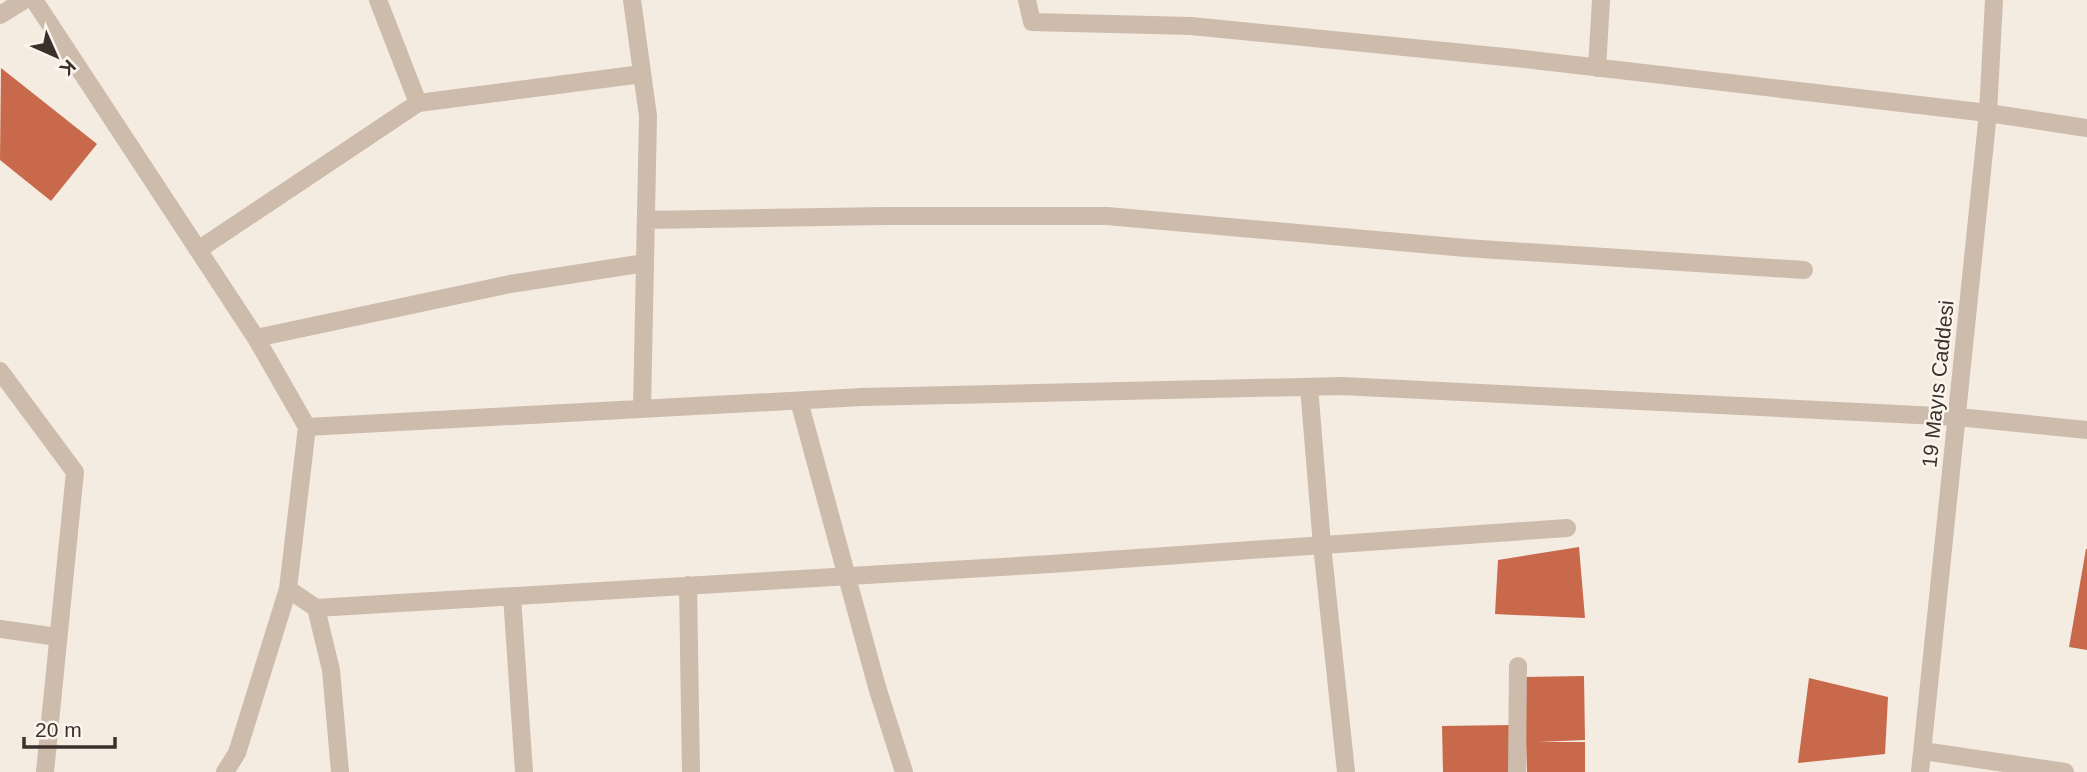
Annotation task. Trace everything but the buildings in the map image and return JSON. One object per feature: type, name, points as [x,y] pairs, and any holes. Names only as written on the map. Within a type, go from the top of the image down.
[{"type":"street","points":[[0,15],[24,0]]},
{"type":"street","points":[[34,0],[256,338],[307,426],[288,589],[237,753],[225,772]]},
{"type":"street","points":[[378,0],[418,103]]},
{"type":"street","points":[[632,0],[648,116],[642,409]]},
{"type":"street","points":[[1027,0],[1032,22],[1191,26],[1597,68],[1988,113],[2087,128]]},
{"type":"street","points":[[1597,68],[1601,0]]},
{"type":"street","name":"19 Mayıs Caddesi","points":[[1920,772],[1988,113],[1994,0]]},
{"type":"street","points":[[198,250],[418,103],[642,74]]},
{"type":"street","points":[[646,220],[1107,216],[1465,248],[1804,270]]},
{"type":"street","points":[[256,338],[510,284],[645,263]]},
{"type":"street","points":[[0,371],[75,472],[45,772]]},
{"type":"street","points":[[307,426],[799,401],[1342,386],[1958,417],[2087,430]]},
{"type":"street","points":[[1309,387],[1322,545],[1346,772]]},
{"type":"street","points":[[799,401],[877,687],[904,772],[896,772]]},
{"type":"street","points":[[288,589],[316,608],[1567,528]]},
{"type":"street","points":[[688,586],[691,772]]},
{"type":"street","points":[[512,596],[524,772]]},
{"type":"street","points":[[316,608],[331,670],[340,772]]},
{"type":"street","points":[[0,629],[58,637]]},
{"type":"street","points":[[1517,772],[1518,666]]},
{"type":"street","points":[[1923,751],[2065,772]]}]
